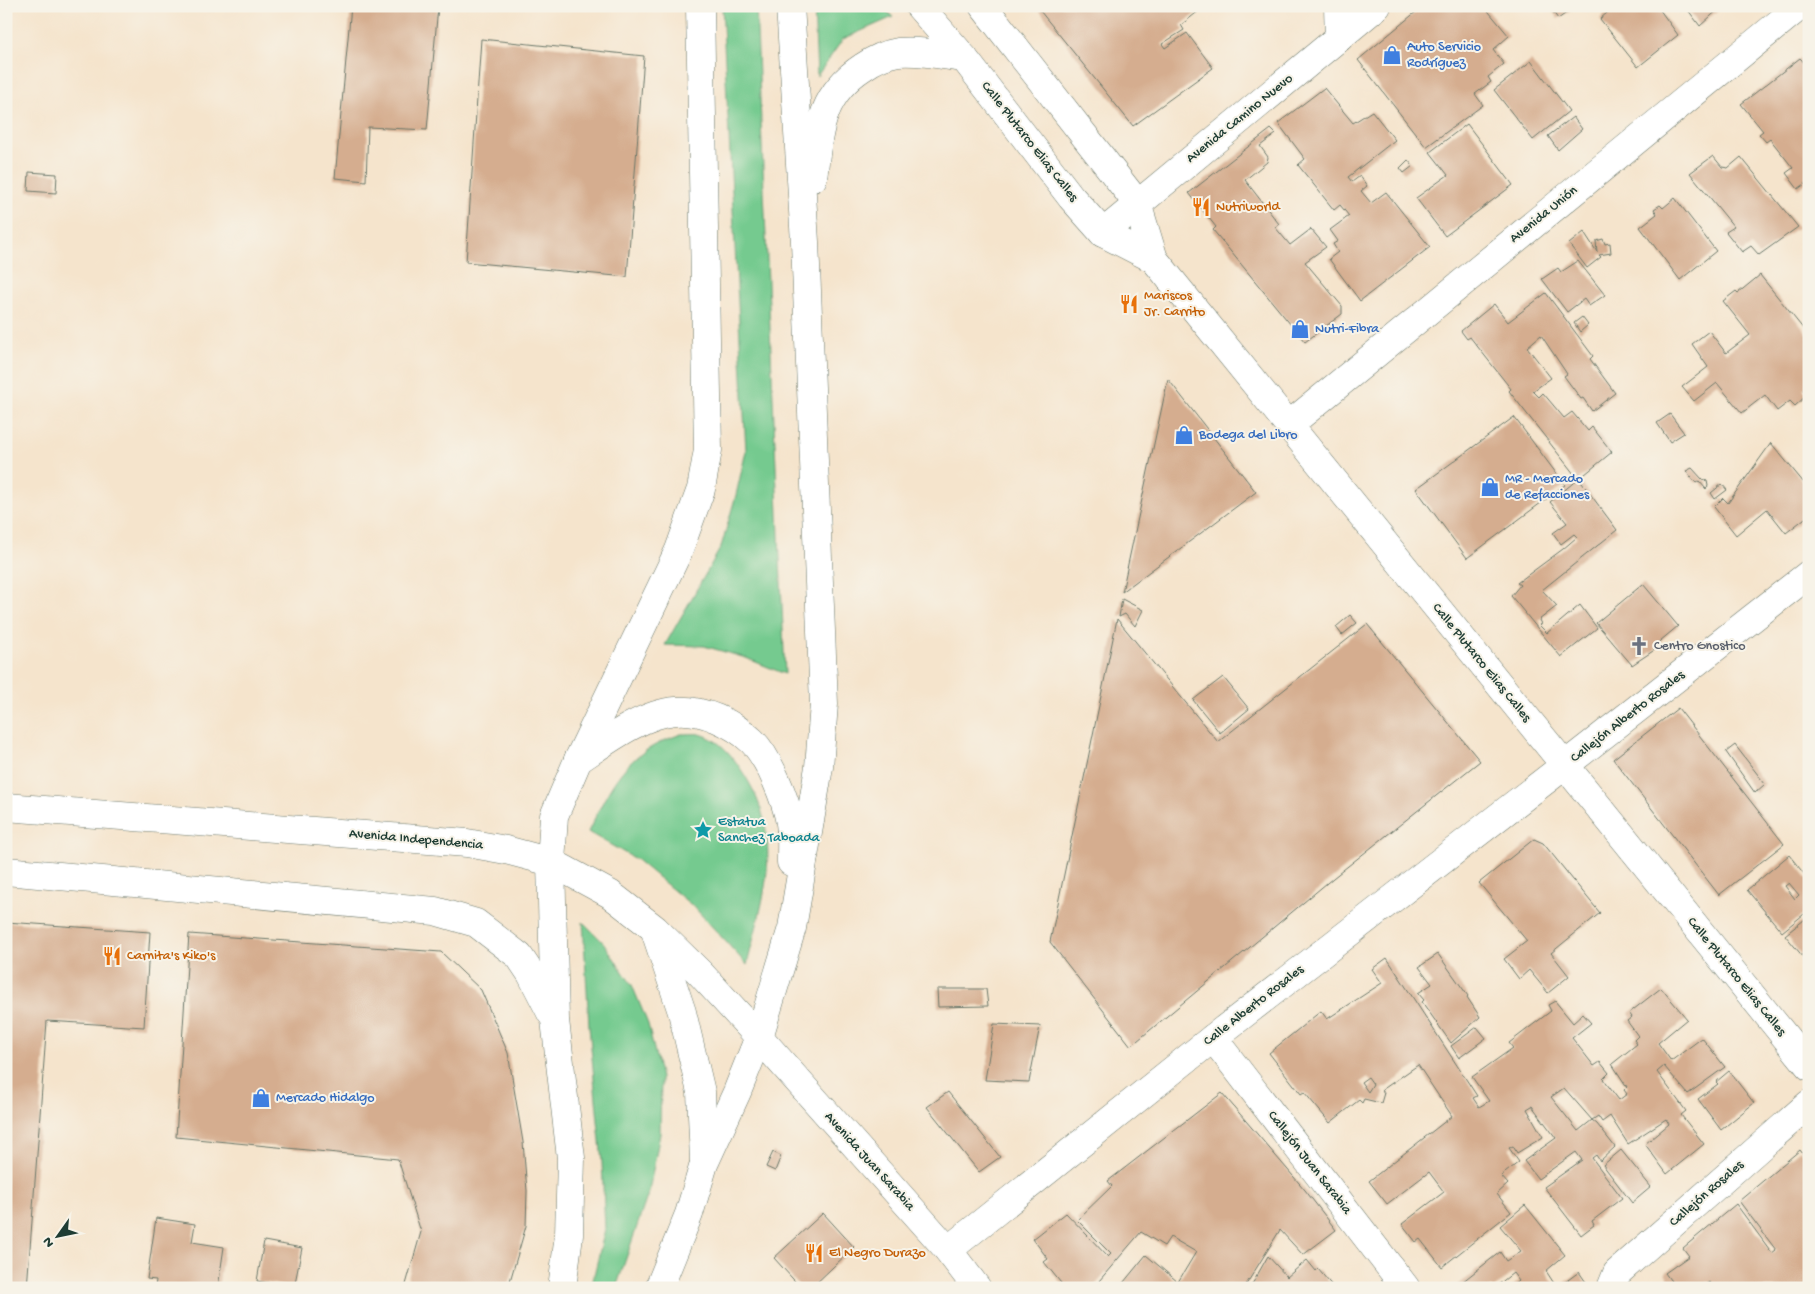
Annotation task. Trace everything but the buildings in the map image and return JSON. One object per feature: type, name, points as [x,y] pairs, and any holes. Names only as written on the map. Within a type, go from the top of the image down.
[{"type":"main road","points":[[562,1288],[569,1235],[571,1158],[554,1020],[551,862],[554,816],[578,760],[679,550],[701,489],[708,450],[700,6]]},
{"type":"main road","points":[[659,1288],[689,1214],[704,1164],[737,1092],[759,1037],[792,928],[819,767],[824,704],[805,242],[790,6]]},
{"type":"main road","name":"Calle Plutarco Elias Calles","points":[[919,6],[964,58],[1071,197],[1103,233],[1154,259]]},
{"type":"main road","name":"Calle Plutarco Elias Calles","points":[[983,6],[1137,203],[1154,259],[1809,1066]]},
{"type":"main road","points":[[1338,6],[1339,38]]},
{"type":"main road","name":"Avenida Camino Nuevo","points":[[1103,233],[1377,6]]},
{"type":"main road","name":"Avenida Unión","points":[[1289,426],[1800,6]]},
{"type":"main road","points":[[805,242],[822,120],[832,96],[850,75],[873,60],[897,52],[922,52],[964,58]]},
{"type":"main road","name":"Callejón Alberto Rosales","points":[[1564,766],[1809,574]]},
{"type":"main road","points":[[578,760],[646,718],[676,711],[702,713],[726,722],[753,742],[776,778],[790,824],[792,928]]},
{"type":"main road","name":"Calle Alberto Rosales","points":[[948,1250],[1213,1038],[1564,766]]},
{"type":"main road","name":"Avenida Independencia","points":[[6,807],[467,844],[506,850],[551,862],[610,894],[655,929],[700,973],[759,1037]]},
{"type":"main road","points":[[6,871],[435,911],[476,923],[519,956],[531,974],[554,1020]]},
{"type":"main road","points":[[655,929],[682,1012],[701,1092],[704,1164]]},
{"type":"main road","name":"Avenida Juan Sarabia","points":[[759,1037],[948,1250],[978,1288]]},
{"type":"main road","name":"Callejón Juan Sarabia","points":[[1213,1038],[1406,1288]]},
{"type":"main road","name":"Callejón Rosales","points":[[1612,1288],[1617,1273],[1809,1104]]},
{"type":"green space","points":[[722,6],[756,6],[785,674],[746,658],[704,646],[665,645],[721,547],[746,451]]},
{"type":"green space","points":[[814,6],[881,6],[893,17],[843,39],[817,76]]},
{"type":"green space","points":[[681,734],[707,736],[724,748],[734,759],[756,795],[764,819],[767,866],[760,914],[747,965],[695,908],[637,860],[588,832],[605,798],[622,771],[646,751]]},
{"type":"green space","points":[[583,922],[603,942],[632,985],[648,1024],[661,1078],[660,1134],[649,1191],[616,1288],[591,1288],[605,1229],[602,1163],[589,1026]]},
{"type":"place","name":"Auto Servicio Rodríguez","points":[[1392,55]]},
{"type":"place","name":"Nutriworld","points":[[1201,207]]},
{"type":"place","name":"Mariscos Jr. Carrito","points":[[1129,304]]},
{"type":"place","name":"Nutri-Fibra","points":[[1300,329]]},
{"type":"place","name":"Bodega del Libro","points":[[1184,435]]},
{"type":"place","name":"MR - Mercado de Refacciones","points":[[1490,487]]},
{"type":"place","name":"Centro Gnostico","points":[[1639,646]]},
{"type":"place","name":"Estatua Sanchez Taboada","points":[[703,830]]},
{"type":"place","name":"Carnita's Kiko's","points":[[112,956]]},
{"type":"place","name":"Mercado Hidalgo","points":[[261,1098]]},
{"type":"place","name":"El Negro Durazo","points":[[814,1253]]}]
